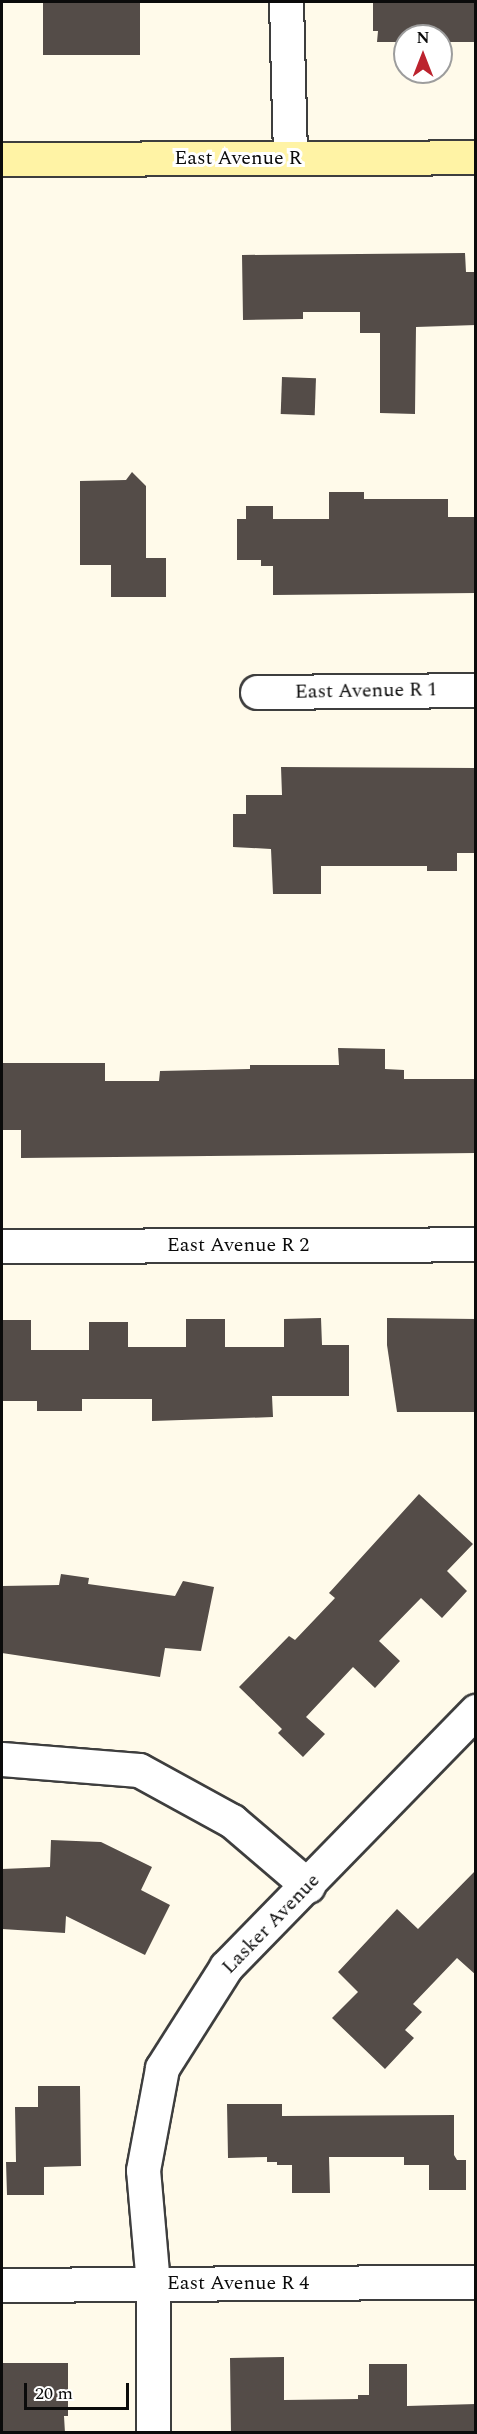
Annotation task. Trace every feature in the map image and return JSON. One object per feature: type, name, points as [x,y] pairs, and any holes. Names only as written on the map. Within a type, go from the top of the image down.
[{"type":"main road","name":"East Avenue R","points":[[2,159],[476,157]]},
{"type":"street","points":[[286,2],[290,158]]},
{"type":"street","name":"East Avenue R 1","points":[[256,692],[476,690]]},
{"type":"street","name":"East Avenue R 2","points":[[2,1246],[476,1244]]},
{"type":"street","name":"Lasker Avenue","points":[[153,2433],[153,2284],[143,2170],[162,2068],[226,1967],[308,1886],[476,1711]]},
{"type":"street","points":[[2,1760],[139,1770],[232,1821],[308,1886]]},
{"type":"street","name":"East Avenue R 4","points":[[2,2285],[476,2282]]},
{"type":"building","points":[[43,2],[140,2],[140,55],[43,55]]},
{"type":"building","points":[[373,2],[476,2],[476,42],[453,42],[453,24],[393,24],[393,42],[377,42],[378,31],[373,31]]},
{"type":"building","points":[[465,253],[466,272],[476,272],[476,325],[416,327],[415,414],[380,413],[380,333],[360,333],[360,312],[303,312],[303,319],[243,320],[242,255]]},
{"type":"building","points":[[282,377],[316,378],[315,415],[281,414]]},
{"type":"building","points":[[132,472],[146,486],[146,558],[166,558],[166,597],[111,597],[111,565],[80,565],[80,481],[126,480]]},
{"type":"building","points":[[329,492],[364,492],[364,499],[448,499],[448,517],[476,517],[476,593],[273,595],[273,566],[261,566],[261,560],[237,560],[237,519],[246,519],[246,506],[273,506],[273,519],[329,519]]},
{"type":"building","points":[[281,767],[476,768],[476,853],[457,853],[457,871],[427,871],[427,866],[321,866],[321,894],[273,894],[271,849],[233,847],[233,814],[246,814],[246,795],[282,795]]},
{"type":"building","points":[[338,1048],[385,1049],[385,1069],[404,1070],[404,1079],[476,1079],[476,1153],[21,1158],[21,1130],[2,1130],[2,1063],[105,1063],[105,1081],[159,1081],[160,1071],[250,1069],[250,1065],[339,1065]]},
{"type":"building","points":[[321,1318],[322,1345],[349,1345],[349,1396],[272,1396],[273,1417],[152,1421],[152,1399],[82,1399],[82,1411],[37,1411],[37,1401],[2,1401],[2,1320],[31,1320],[31,1350],[89,1350],[89,1322],[128,1322],[128,1347],[186,1347],[186,1319],[225,1319],[225,1347],[284,1347],[284,1319]]},
{"type":"building","points":[[387,1318],[476,1319],[476,1412],[397,1412],[387,1345]]},
{"type":"building","points":[[419,1494],[473,1544],[447,1571],[467,1591],[442,1618],[421,1598],[379,1641],[400,1661],[375,1688],[353,1667],[306,1717],[325,1734],[303,1757],[278,1733],[282,1729],[239,1687],[289,1636],[295,1640],[335,1598],[329,1593]]},
{"type":"building","points":[[61,1574],[89,1578],[88,1584],[175,1596],[183,1581],[214,1587],[201,1651],[165,1648],[160,1677],[2,1653],[2,1586],[59,1585]]},
{"type":"building","points":[[51,1840],[101,1842],[152,1867],[141,1890],[170,1905],[145,1955],[66,1916],[65,1933],[2,1929],[2,1869],[50,1867]]},
{"type":"building","points":[[476,1870],[476,1975],[457,1958],[413,2004],[422,2012],[405,2030],[414,2038],[385,2069],[332,2018],[358,1992],[338,1972],[397,1909],[418,1929]]},
{"type":"building","points":[[38,2086],[80,2086],[81,2166],[44,2167],[44,2195],[7,2195],[6,2162],[16,2162],[15,2107],[38,2107]]},
{"type":"building","points":[[227,2104],[282,2104],[282,2116],[454,2115],[454,2155],[457,2160],[466,2160],[466,2190],[429,2190],[429,2165],[404,2165],[404,2157],[329,2157],[330,2193],[292,2193],[292,2165],[267,2162],[267,2157],[228,2158]]},
{"type":"building","points":[[284,2357],[284,2400],[358,2399],[358,2395],[369,2395],[369,2364],[407,2364],[407,2406],[476,2404],[476,2433],[231,2433],[230,2358]]},
{"type":"building","points":[[2,2363],[68,2363],[68,2416],[64,2416],[65,2433],[2,2433]]}]
